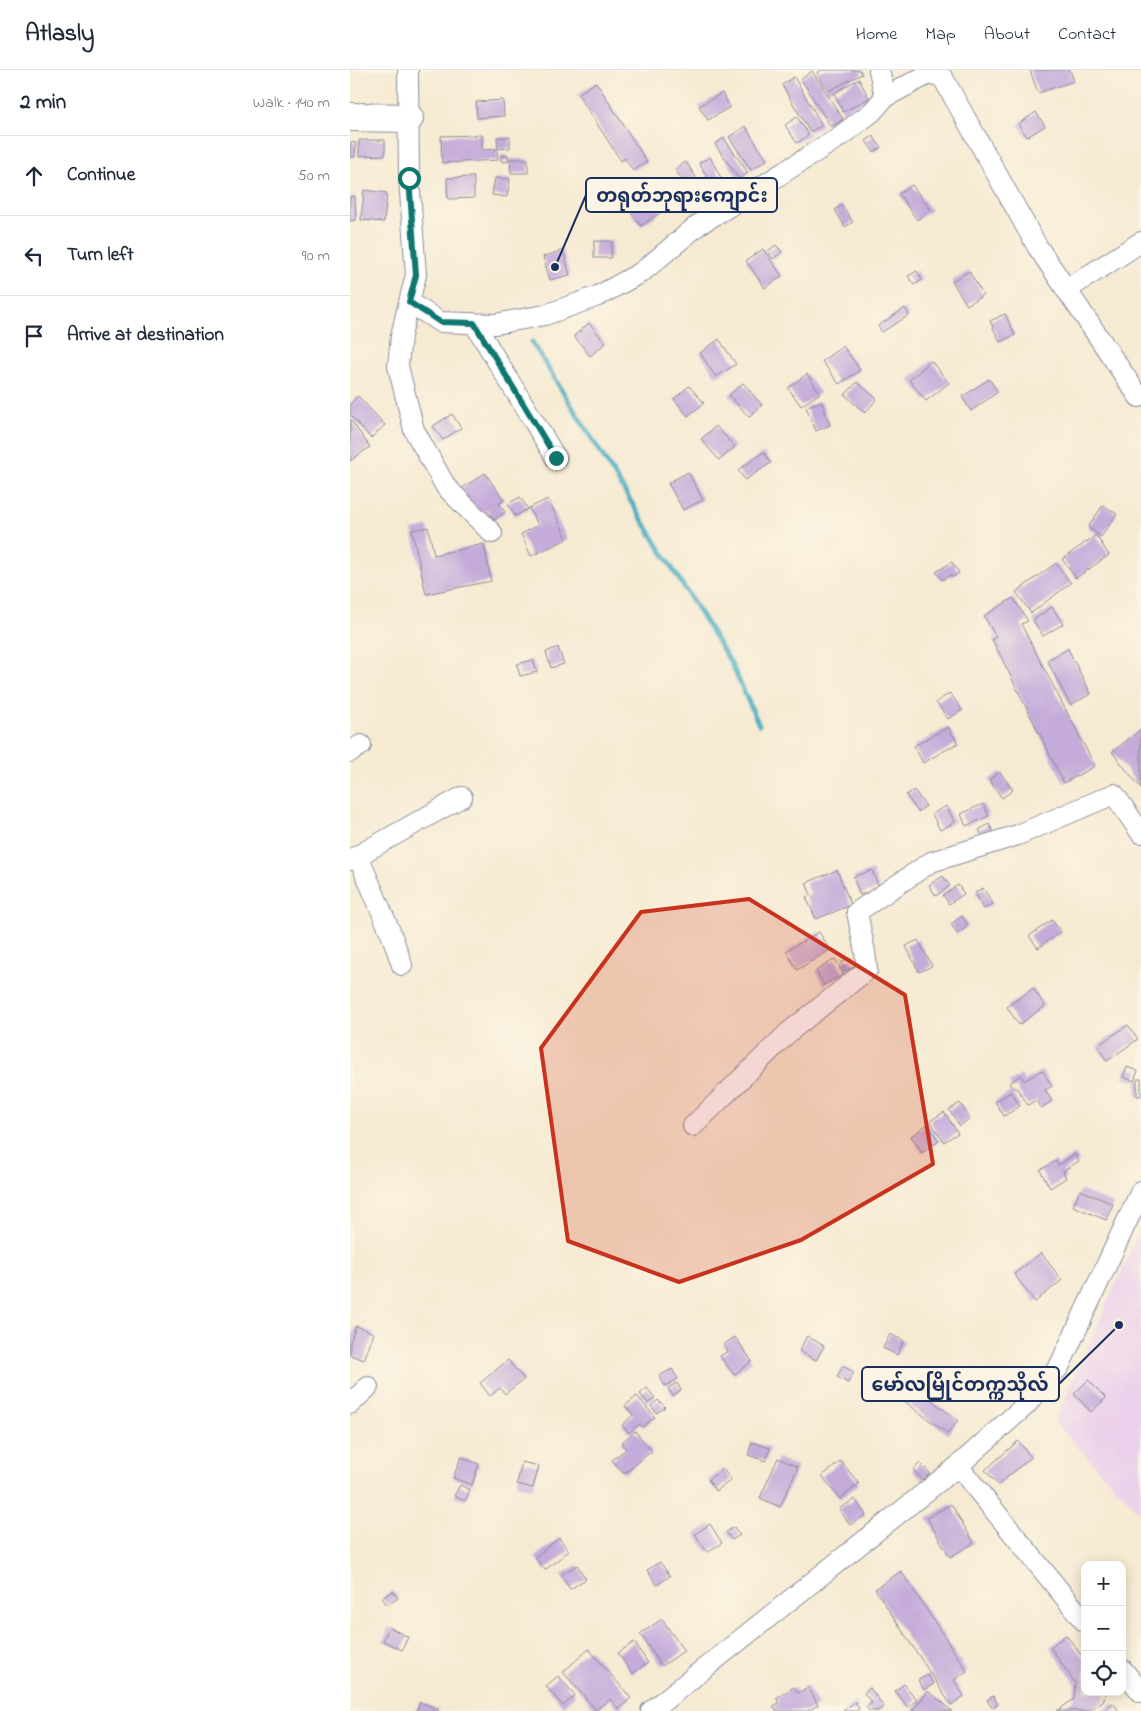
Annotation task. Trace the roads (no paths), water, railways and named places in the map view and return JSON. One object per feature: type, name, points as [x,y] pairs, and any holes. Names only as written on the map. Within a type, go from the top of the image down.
[{"type":"street","points":[[408,70],[409,178],[416,275],[401,336],[398,366],[414,430],[446,487],[492,533]]},
{"type":"street","points":[[879,70],[885,97]]},
{"type":"street","points":[[409,302],[440,322],[495,324],[545,315],[598,296],[642,272],[698,225],[839,137],[872,112],[885,97],[927,75],[936,74],[943,78],[1037,246],[1066,290],[1134,375],[1138,397]]},
{"type":"street","points":[[350,117],[409,118]]},
{"type":"street","points":[[1066,290],[1141,242]]},
{"type":"street","points":[[474,323],[556,458]]},
{"type":"street","points":[[692,1126],[789,1032],[867,970],[857,912],[893,887],[932,862],[1018,835],[1114,794],[1141,833]]},
{"type":"street","points":[[402,965],[392,936],[354,858],[462,797]]},
{"type":"street","points":[[651,1711],[958,1466],[1026,1405],[1059,1367],[1141,1191]]},
{"type":"street","points":[[350,1404],[368,1387]]},
{"type":"street","points":[[958,1466],[1081,1617]]},
{"type":"street","points":[[1126,1674],[1141,1692]]},
{"type":"waterway","points":[[532,342],[731,663],[759,725]]},
{"type":"place","name":"တရုတ်ဘုရားကျောင်း","points":[[555,267]]},
{"type":"place","name":"မော်လမြိုင်တက္ကသိုလ်","points":[[1119,1325]]}]
